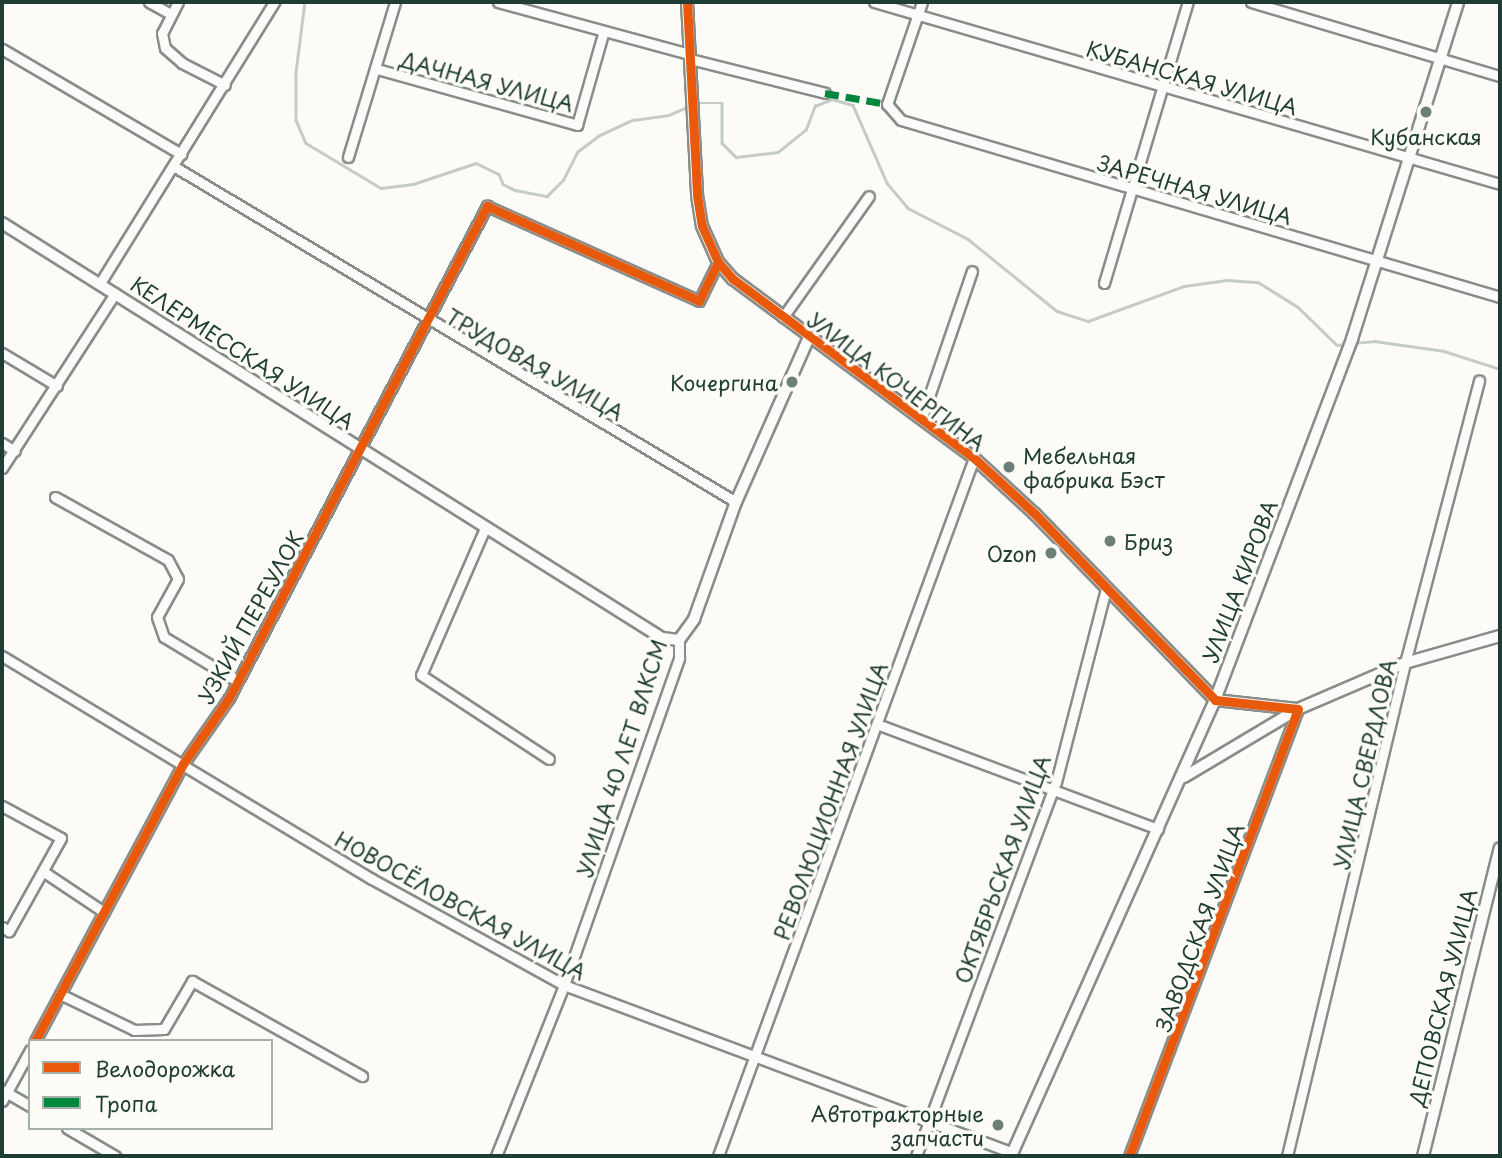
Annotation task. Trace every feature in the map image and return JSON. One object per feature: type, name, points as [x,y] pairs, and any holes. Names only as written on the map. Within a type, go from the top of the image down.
[{"type":"street","points":[[149,2],[171,14]]},
{"type":"street","points":[[178,2],[162,33],[166,48],[182,63],[225,85]]},
{"type":"street","points":[[100,283],[274,2]]},
{"type":"street","points":[[348,157],[377,69],[395,2]]},
{"type":"street","points":[[498,2],[603,34],[825,93]]},
{"type":"street","points":[[687,2],[702,226],[718,262]]},
{"type":"street","name":"КУБАНСКАЯ УЛИЦА","points":[[874,2],[1500,184]]},
{"type":"street","points":[[918,15],[922,2]]},
{"type":"street","points":[[1104,283],[1129,187],[1188,2]]},
{"type":"street","points":[[1251,2],[1500,76]]},
{"type":"street","name":"УЛИЦА КИРОВА","points":[[1012,1155],[1215,700],[1352,339],[1458,2]]},
{"type":"street","name":"ЗАРЕЧНАЯ УЛИЦА","points":[[918,15],[887,104],[901,120],[1500,297]]},
{"type":"street","name":"ДАЧНАЯ УЛИЦА","points":[[377,69],[577,125],[603,34]]},
{"type":"street","points":[[2,49],[181,155]]},
{"type":"street","name":"ТРУДОВАЯ УЛИЦА","points":[[174,167],[427,321],[736,502]]},
{"type":"street","points":[[783,317],[869,195]]},
{"type":"street","name":"УЗКИЙ ПЕРЕУЛОК","points":[[36,1039],[183,764],[237,681],[361,452],[487,206],[699,301],[718,262]]},
{"type":"street","name":"КЕЛЕРМЕССКАЯ УЛИЦА","points":[[2,223],[100,283],[361,452],[662,638],[679,640]]},
{"type":"street","name":"УЛИЦА КОЧЕРГИНА","points":[[718,262],[809,337],[922,417],[974,458],[1035,514],[1215,700]]},
{"type":"street","points":[[922,417],[972,271]]},
{"type":"street","points":[[2,468],[115,293]]},
{"type":"street","name":"УЛИЦА 40 ЛЕТ ВЛКСМ","points":[[496,1156],[564,985],[679,658],[679,640],[694,619],[736,502],[809,337]]},
{"type":"street","points":[[2,353],[57,386]]},
{"type":"street","name":"УЛИЦА СВЕРДЛОВА","points":[[1287,1156],[1405,663],[1479,381]]},
{"type":"street","points":[[2,443],[15,451]]},
{"type":"street","name":"РЕВОЛЮЦИОННАЯ УЛИЦА","points":[[718,1156],[974,458]]},
{"type":"street","points":[[55,497],[168,560],[178,579],[158,617],[164,637],[237,681]]},
{"type":"street","points":[[485,528],[421,675],[550,759]]},
{"type":"street","name":"ОКТЯБРЬСКАЯ УЛИЦА","points":[[916,1156],[1053,789],[1106,588]]},
{"type":"street","points":[[1181,778],[1298,709],[1405,663],[1500,636]]},
{"type":"street","name":"НОВОСЁЛОВСКАЯ УЛИЦА","points":[[2,656],[372,879],[564,985],[1012,1155]]},
{"type":"street","points":[[1215,700],[1298,709]]},
{"type":"street","name":"ЗАВОДСКАЯ УЛИЦА","points":[[1129,1156],[1298,709]]},
{"type":"street","points":[[877,723],[1158,829]]},
{"type":"street","points":[[2,806],[61,838],[44,872],[6,929]]},
{"type":"street","name":"ДЕПОВСКАЯ УЛИЦА","points":[[1423,1156],[1500,848]]},
{"type":"street","points":[[44,872],[104,912]]},
{"type":"street","points":[[60,995],[134,1030],[164,1029],[192,981],[362,1076]]},
{"type":"street","points":[[28,1053],[3,1095],[28,1105]]},
{"type":"street","points":[[70,1130],[115,1156]]},
{"type":"waterway","points":[[305,2],[296,72],[296,120],[306,143],[381,188],[413,184],[476,163],[499,174],[503,184],[515,190],[547,196],[563,180],[577,152],[598,136],[633,120],[669,115],[687,107]]},
{"type":"waterway","points":[[697,103],[722,103],[722,143],[736,157],[778,152],[806,129],[815,106],[832,99],[853,105],[887,183],[908,208],[968,239],[1057,311],[1088,321],[1184,286],[1227,280],[1258,282],[1298,307],[1337,345],[1347,344]]},
{"type":"waterway","points":[[1353,343],[1374,341],[1444,351],[1500,369]]},
{"type":"marked path","points":[[825,93],[887,104]]},
{"type":"cycle path","points":[[687,2],[697,195],[702,226],[718,262],[733,279],[974,458],[1035,514],[1215,700],[1298,709],[1129,1156]]},
{"type":"cycle path","points":[[36,1039],[183,764],[229,698],[487,206],[699,301],[718,262]]},
{"type":"place","name":"Кубанская","points":[[1426,112]]},
{"type":"place","name":"Кочергина","points":[[792,382]]},
{"type":"place","name":"Мебельная фабрика Бэст","points":[[1009,467]]},
{"type":"place","name":"Бриз","points":[[1110,541]]},
{"type":"place","name":"Ozon","points":[[1051,553]]},
{"type":"place","name":"Автотракторные запчасти","points":[[998,1125]]}]
